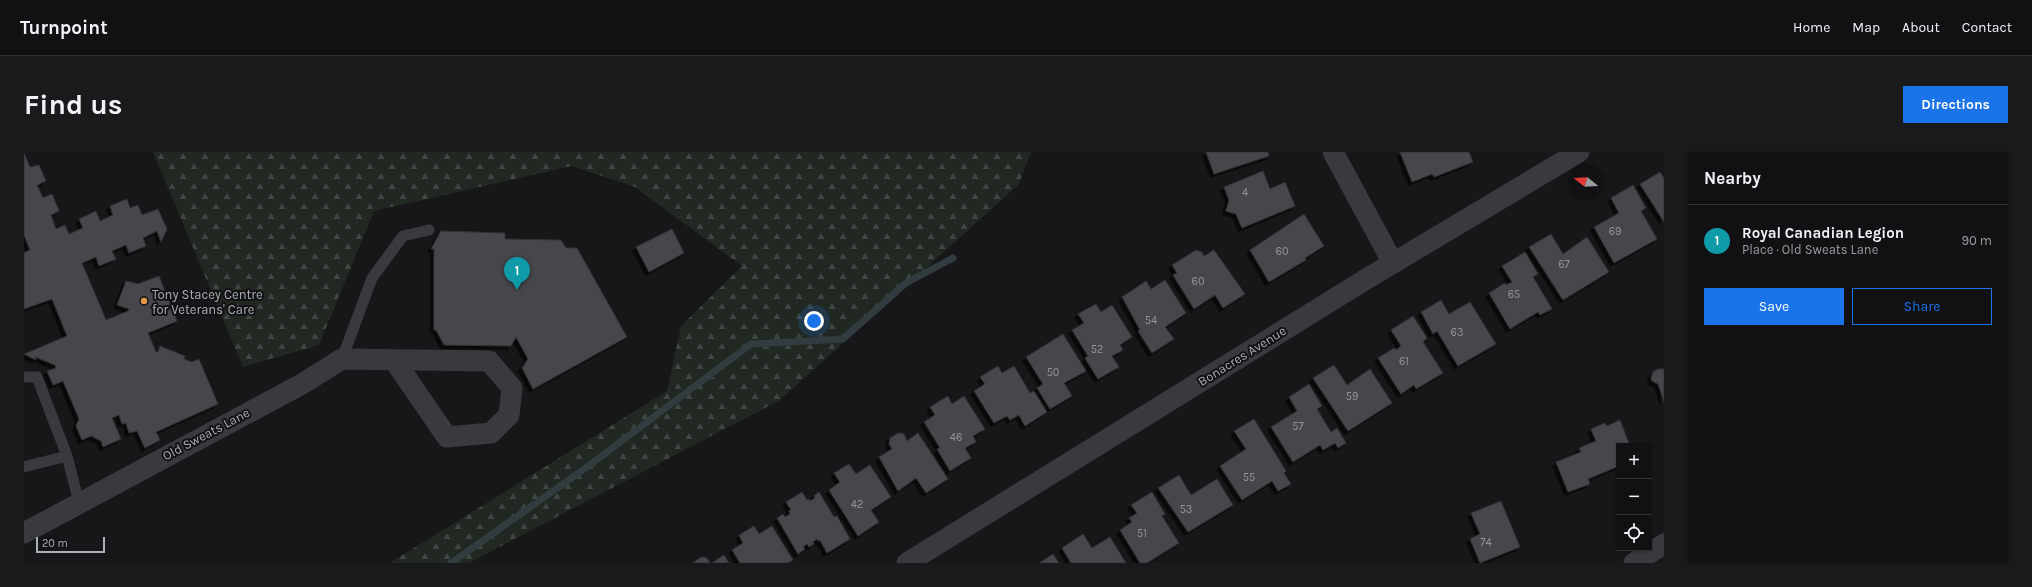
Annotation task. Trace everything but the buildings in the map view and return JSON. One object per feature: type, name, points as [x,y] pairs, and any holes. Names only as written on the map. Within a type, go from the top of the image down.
[{"type":"street","points":[[1333,152],[1393,263]]},
{"type":"street","name":"Bonacres Avenue","points":[[907,563],[1393,263],[1579,152]]},
{"type":"street","points":[[342,359],[489,361],[512,388],[509,415],[491,433],[447,437],[394,360]]},
{"type":"street","name":"Old Sweats Lane","points":[[24,533],[79,502],[302,384],[342,359]]},
{"type":"street","points":[[1634,563],[1664,544]]},
{"type":"lane","points":[[342,359],[372,278],[403,236],[429,230]]},
{"type":"lane","points":[[24,376],[37,377],[67,456],[79,502]]},
{"type":"lane","points":[[24,467],[67,456]]},
{"type":"green space","points":[[153,152],[1031,152],[1019,184],[780,400],[469,563],[390,563],[667,391],[681,326],[742,266],[635,187],[572,166],[374,211],[319,345],[243,367]]},
{"type":"waterway","points":[[451,563],[587,467],[751,344],[843,339],[906,283],[953,258]]},
{"type":"place","name":"Royal Canadian Legion","points":[[517,290]]},
{"type":"place","name":"Tony Stacey Centre for Veterans' Care","points":[[144,301]]}]
